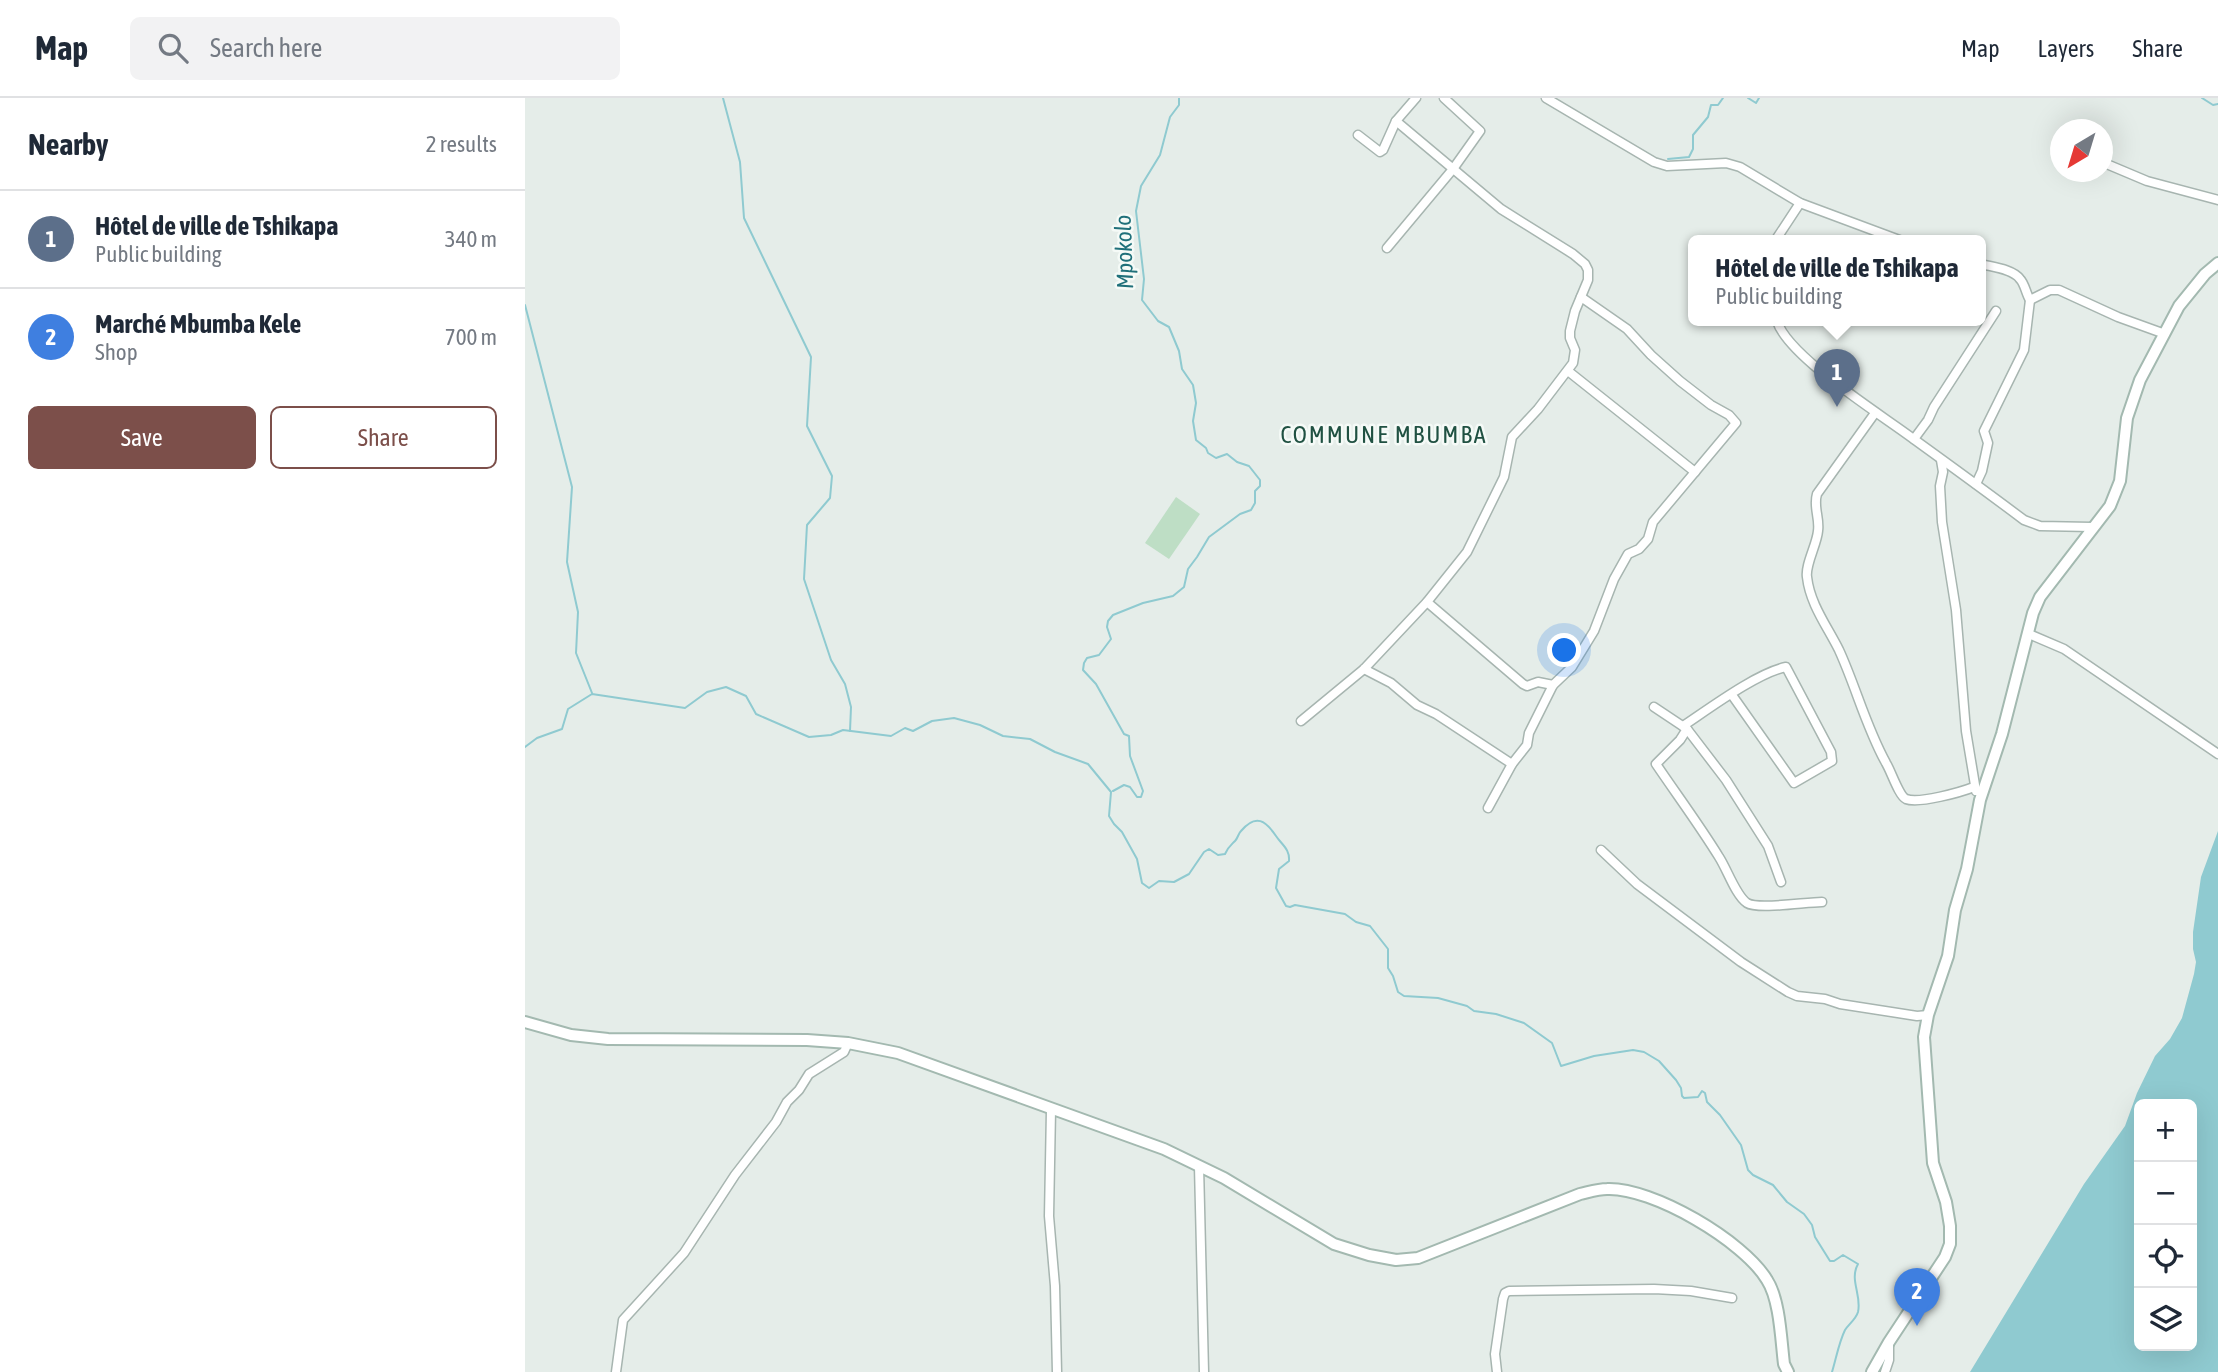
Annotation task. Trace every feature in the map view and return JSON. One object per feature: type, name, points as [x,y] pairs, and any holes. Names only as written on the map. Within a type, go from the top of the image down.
[{"type":"main road","points":[[1872,1372],[1945,1257],[1950,1244],[1946,1202],[1933,1163],[1924,1037],[1928,1015],[1948,956],[1955,910],[1967,869],[1980,800],[2002,734],[2033,612],[2041,597],[2110,506],[2120,481],[2127,418],[2140,380],[2179,306],[2205,274],[2218,263]]},
{"type":"main road","points":[[525,1022],[571,1035],[645,1040],[807,1040],[848,1043],[898,1053],[1164,1149],[1275,1208],[1334,1244],[1396,1260],[1418,1258],[1580,1194],[1608,1189],[1637,1193],[1675,1209],[1716,1232],[1758,1266],[1769,1282],[1776,1307],[1784,1364],[1788,1372]]},
{"type":"street","points":[[1358,135],[1380,152],[1396,121],[1416,98]]},
{"type":"street","points":[[1387,248],[1481,131],[1444,98]]},
{"type":"street","points":[[1546,98],[1654,163],[1667,166],[1726,163],[1740,167],[1800,203],[1886,235]]},
{"type":"street","points":[[1301,722],[1364,669],[1427,602],[1467,552],[1504,477],[1512,437],[1538,409],[1573,363],[1575,349],[1570,331],[1588,280],[1585,264],[1573,254],[1501,209],[1396,121]]},
{"type":"street","points":[[2113,167],[2147,181],[2218,200]]},
{"type":"street","points":[[1779,235],[1800,203]]},
{"type":"street","points":[[1976,484],[1982,471],[1988,443],[1984,431],[2024,350],[2030,300],[2022,279],[1986,266]]},
{"type":"street","points":[[2030,300],[2050,289],[2059,290],[2118,317],[2165,334]]},
{"type":"street","points":[[1487,808],[1512,764],[1527,745],[1529,733],[1553,685],[1572,667],[1594,631],[1614,579],[1628,554],[1639,549],[1648,539],[1653,522],[1735,423],[1732,418],[1680,381],[1627,329],[1581,297]]},
{"type":"street","points":[[1914,439],[1929,420],[1934,407],[1996,312]]},
{"type":"street","points":[[1779,326],[1790,344],[1875,413],[2024,520],[2041,526],[2092,527]]},
{"type":"street","points":[[1568,371],[1695,472]]},
{"type":"street","points":[[1875,413],[1817,494],[1815,502],[1818,532],[1806,570],[1807,578],[1817,608],[1838,649],[1876,746],[1901,795],[1910,800],[1954,795],[1974,787]]},
{"type":"street","points":[[1941,460],[1942,523],[1956,610],[1966,731],[1974,787],[1980,800]]},
{"type":"street","points":[[1427,602],[1523,684],[1527,686],[1543,682],[1553,685]]},
{"type":"street","points":[[2029,634],[2064,649],[2218,754]]},
{"type":"street","points":[[1732,695],[1794,783],[1832,761],[1831,752],[1786,667],[1772,670],[1732,695],[1685,728],[1680,740],[1656,764],[1748,904],[1767,907],[1822,902]]},
{"type":"street","points":[[1364,669],[1391,683],[1417,705],[1436,714],[1512,764]]},
{"type":"street","points":[[1654,707],[1685,728],[1744,806],[1768,846],[1781,882]]},
{"type":"street","points":[[1601,850],[1637,884],[1741,962],[1788,992],[1866,1009],[1928,1015]]},
{"type":"street","points":[[616,1372],[623,1320],[684,1253],[735,1175],[809,1074],[844,1052],[848,1043]]},
{"type":"street","points":[[1051,1110],[1049,1216],[1055,1286],[1057,1372]]},
{"type":"street","points":[[1199,1167],[1204,1372]]},
{"type":"street","points":[[1497,1372],[1495,1354],[1503,1299],[1509,1291],[1654,1289],[1691,1291],[1733,1298]]},
{"type":"street","points":[[1885,1372],[1889,1360],[1889,1342]]},
{"type":"green space","points":[[1176,497],[1200,514],[1169,559],[1145,543]]},
{"type":"water","points":[[2218,831],[2218,1372],[1970,1372],[2084,1184],[2125,1126],[2134,1101],[2134,1351],[2197,1351],[2197,1099],[2135,1099],[2155,1056],[2170,1039],[2182,1018],[2196,962],[2193,932],[2201,877]]},
{"type":"waterway","points":[[723,98],[740,162],[744,218],[811,357],[807,426],[832,476],[830,498],[807,525],[804,579],[831,660],[845,684],[851,707],[850,731]]},
{"type":"waterway","name":"Mpokolo","points":[[1113,791],[1124,785],[1130,787],[1137,797],[1141,797],[1143,791],[1130,756],[1129,736],[1124,734],[1096,684],[1083,670],[1084,663],[1087,658],[1099,655],[1111,639],[1107,627],[1113,615],[1143,603],[1173,596],[1184,587],[1188,569],[1209,537],[1240,514],[1251,510],[1255,503],[1255,491],[1260,486],[1260,480],[1249,466],[1237,462],[1227,454],[1216,458],[1196,440],[1193,385],[1182,369],[1179,351],[1169,327],[1158,321],[1142,300],[1144,279],[1136,211],[1141,186],[1160,155],[1170,117],[1179,105],[1179,98]]},
{"type":"waterway","points":[[1668,159],[1689,157],[1693,149],[1693,135],[1708,117],[1711,105],[1718,105],[1723,98]]},
{"type":"waterway","points":[[1748,98],[1756,103],[1759,98]]},
{"type":"waterway","points":[[2202,98],[2213,105],[2218,104]]},
{"type":"waterway","points":[[525,305],[572,487],[567,562],[578,612],[576,653],[592,693]]},
{"type":"waterway","points":[[525,747],[537,738],[562,729],[568,709],[592,694],[685,708],[707,692],[726,687],[746,696],[756,714],[809,737],[831,735],[843,730],[891,736],[905,728],[913,731],[932,721],[954,718],[980,725],[1003,736],[1030,739],[1088,764],[1111,792],[1109,816],[1122,832],[1137,859],[1142,883],[1149,888],[1159,881],[1174,882],[1189,874],[1209,849],[1218,855],[1225,854],[1246,825],[1260,821],[1272,831],[1288,853],[1289,861],[1279,869],[1276,888],[1286,906],[1295,905],[1345,914],[1356,922],[1370,926],[1388,949],[1388,968],[1398,992],[1404,996],[1438,998],[1467,1006],[1474,1011],[1496,1014],[1524,1023],[1552,1043],[1561,1066],[1594,1056],[1633,1050],[1644,1052],[1659,1061],[1676,1080],[1684,1098],[1698,1097],[1702,1091],[1705,1093],[1707,1102],[1720,1115],[1741,1145],[1748,1170],[1773,1185],[1787,1202],[1804,1214],[1830,1261],[1843,1255],[1858,1264],[1855,1276],[1858,1312],[1845,1330],[1832,1372]]},
{"type":"place","name":"Hôtel de ville de Tshikapa","points":[[1837,407]]},
{"type":"place","name":"Marché Mbumba Kele","points":[[1917,1326]]},
{"type":"district","name":"COMMUNE MBUMBA","points":[[1384,435]]}]
